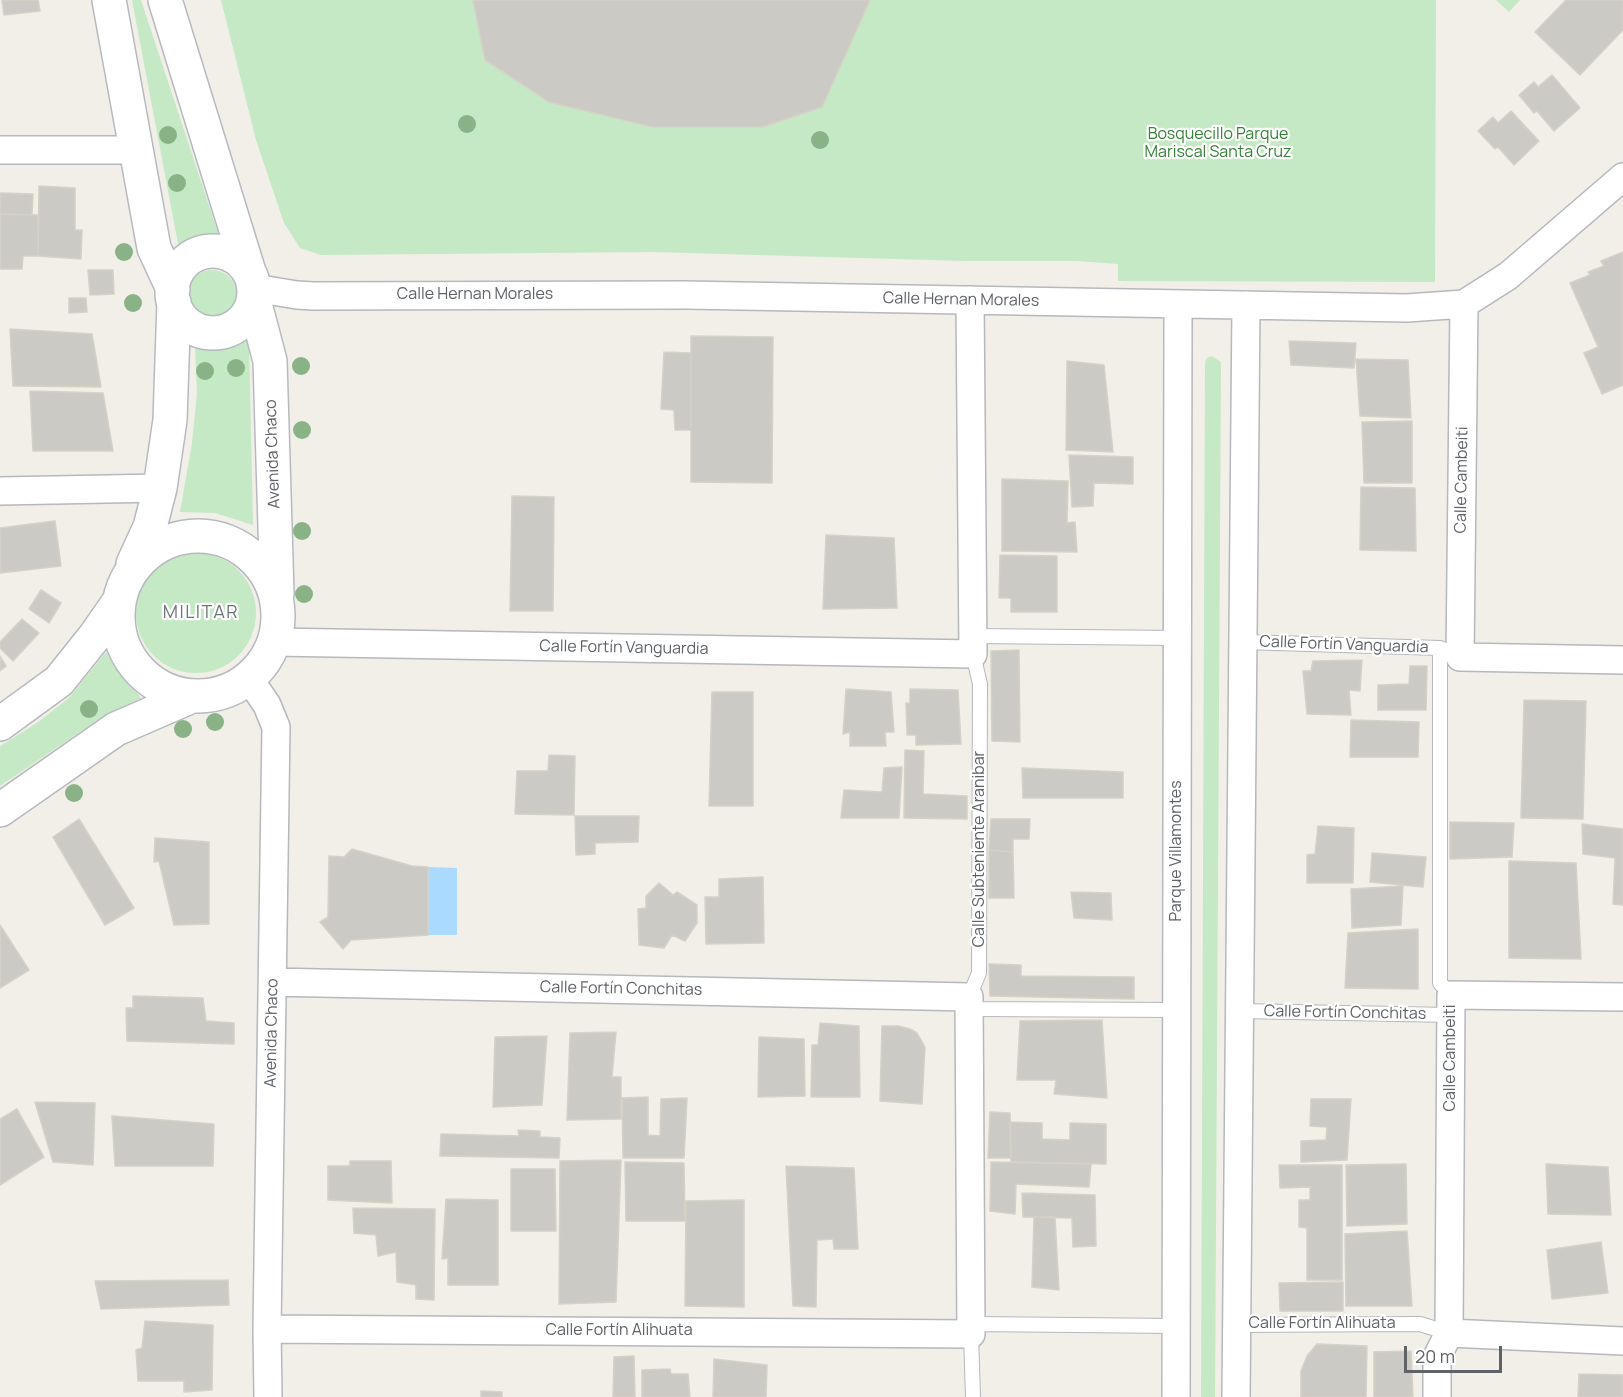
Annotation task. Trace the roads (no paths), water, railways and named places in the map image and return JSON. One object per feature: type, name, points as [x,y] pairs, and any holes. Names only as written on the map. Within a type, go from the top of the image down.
[{"type":"main road","points":[[0,724],[59,681],[95,636],[122,590],[142,557],[164,543],[189,536],[214,537],[239,547],[258,563],[272,585],[276,626],[258,670],[237,687],[216,694],[192,696],[167,690],[144,676],[127,655],[119,630],[122,590],[150,527],[160,488],[170,420],[173,296],[179,269],[186,262],[204,252],[225,253],[243,264],[252,286],[247,315],[235,327],[219,333],[211,333],[194,328],[182,317],[173,296],[154,248],[110,0]]},
{"type":"main road","name":"Avenida Chaco","points":[[165,0],[252,286],[270,361],[276,626]]},
{"type":"main road","points":[[0,810],[116,729],[192,696]]},
{"type":"street","points":[[0,150],[136,150]]},
{"type":"street","name":"Calle Hernan Morales","points":[[252,286],[313,296],[686,295],[1407,308],[1464,304],[1508,276],[1623,177]]},
{"type":"street","name":"Calle Subteniente Aranibar","points":[[970,300],[973,645]]},
{"type":"street","name":"Parque Villamontes","points":[[1176,1397],[1178,304]]},
{"type":"street","name":"Calle Cambeiti","points":[[1450,652],[1464,304]]},
{"type":"street","points":[[1236,1397],[1246,305]]},
{"type":"street","points":[[0,490],[160,488]]},
{"type":"street","name":"Calle Fortín Vanguardia","points":[[276,626],[973,645]]},
{"type":"street","name":"Calle Fortín Vanguardia","points":[[1450,652],[1623,660]]},
{"type":"street","name":"Avenida Chaco","points":[[248,677],[267,705],[276,727],[267,1329],[268,1397]]},
{"type":"street","name":"Calle Fortín Conchitas","points":[[273,982],[969,1003]]},
{"type":"street","name":"Calle Fortín Conchitas","points":[[1451,1005],[1623,997]]},
{"type":"street","name":"Calle Subteniente Aranibar","points":[[969,1003],[971,1329]]},
{"type":"street","name":"Calle Cambeiti","points":[[1437,1397],[1437,1357],[1449,1333],[1451,1005]]},
{"type":"street","name":"Calle Fortín Alihuata","points":[[267,1329],[971,1329]]},
{"type":"street","name":"Calle Fortín Alihuata","points":[[1449,1333],[1623,1341]]},
{"type":"lane","name":"Calle Fortín Vanguardia","points":[[973,645],[1177,638]]},
{"type":"lane","name":"Calle Fortín Vanguardia","points":[[1243,642],[1450,652]]},
{"type":"lane","name":"Calle Subteniente Aranibar","points":[[969,1003],[979,973],[980,684],[973,645]]},
{"type":"lane","name":"Calle Cambeiti","points":[[1450,652],[1440,983],[1451,1005]]},
{"type":"lane","name":"Calle Fortín Conchitas","points":[[969,1003],[1176,1010]]},
{"type":"lane","name":"Calle Fortín Conchitas","points":[[1239,1011],[1451,1005]]},
{"type":"lane","name":"Calle Fortín Alihuata","points":[[1236,1325],[1420,1324],[1449,1333]]},
{"type":"lane","name":"Calle Fortín Alihuata","points":[[971,1329],[1176,1326]]},
{"type":"lane","name":"Calle Subteniente Aranibar","points":[[971,1329],[973,1397]]},
{"type":"water","points":[[428,867],[457,868],[457,935],[428,935]]},
{"type":"district","name":"MILITAR","points":[[201,613]]},
{"type":"park label","name":"Bosquecillo Parque Mariscal Santa Cruz","points":[[1218,144]]}]
